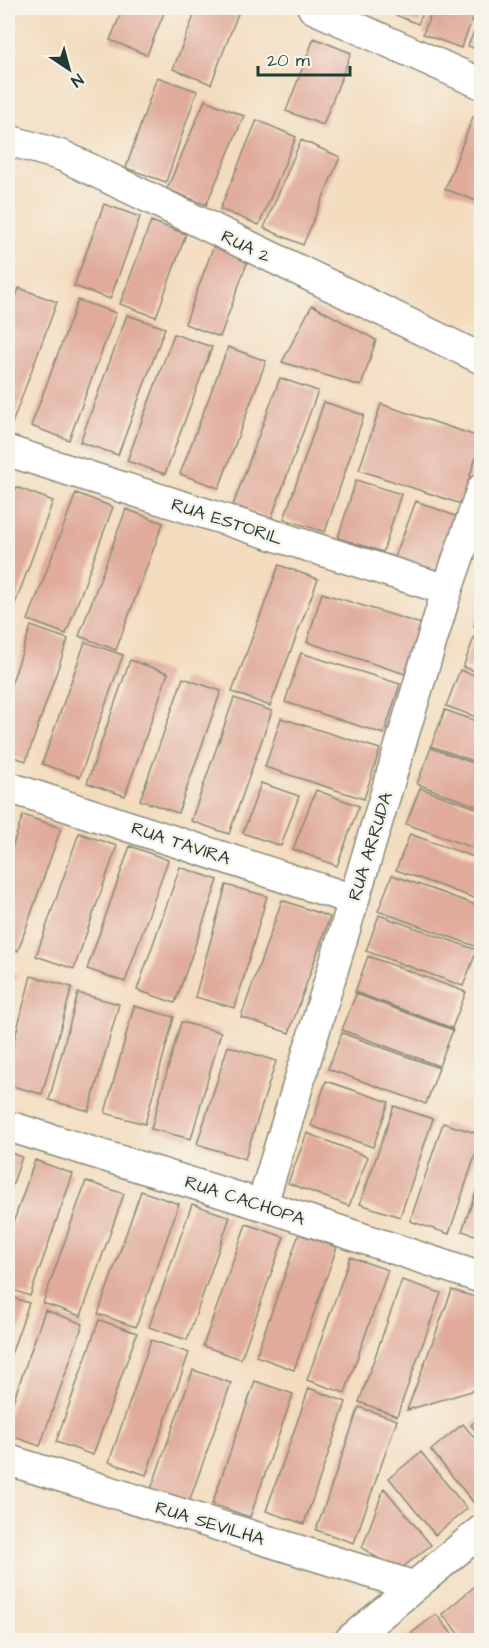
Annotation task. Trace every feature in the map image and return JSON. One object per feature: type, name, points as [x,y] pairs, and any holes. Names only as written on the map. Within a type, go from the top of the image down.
[{"type":"street","points":[[314,8],[482,84]]},
{"type":"street","name":"RUA 2","points":[[8,140],[63,156],[482,359]]},
{"type":"street","name":"RUA ESTORIL","points":[[8,451],[447,590]]},
{"type":"street","name":"RUA ARRUDA","points":[[262,1204],[447,590],[482,489]]},
{"type":"street","name":"RUA TAVIRA","points":[[8,787],[354,900]]},
{"type":"street","name":"RUA CACHOPA","points":[[8,1126],[262,1204],[482,1278]]},
{"type":"street","name":"RUA SEVILHA","points":[[8,1460],[413,1586]]},
{"type":"street","points":[[350,1641],[482,1530]]},
{"type":"building","points":[[123,8],[166,8],[147,55],[110,40]]},
{"type":"building","points":[[197,8],[231,8],[239,11],[211,84],[173,69]]},
{"type":"building","points":[[381,8],[425,8],[418,24]]},
{"type":"building","points":[[433,8],[477,8],[461,48],[423,34]]},
{"type":"building","points":[[482,12],[482,51],[468,46]]},
{"type":"building","points":[[314,38],[351,53],[323,125],[286,111]]},
{"type":"building","points":[[157,77],[197,91],[166,182],[126,168]]},
{"type":"building","points":[[205,100],[244,116],[206,205],[167,189]]},
{"type":"building","points":[[473,117],[482,120],[482,203],[445,189]]},
{"type":"building","points":[[257,120],[296,137],[259,225],[220,209]]},
{"type":"building","points":[[301,140],[340,157],[303,245],[264,228]]},
{"type":"building","points":[[104,204],[140,217],[110,299],[74,286]]},
{"type":"building","points":[[151,221],[186,234],[156,317],[120,304]]},
{"type":"building","points":[[215,242],[250,255],[220,337],[185,324]]},
{"type":"building","points":[[19,288],[57,302],[10,429],[8,428],[8,319]]},
{"type":"building","points":[[78,300],[116,313],[69,440],[31,426]]},
{"type":"building","points":[[312,305],[376,340],[361,386],[282,362]]},
{"type":"building","points":[[127,315],[165,328],[118,455],[80,442]]},
{"type":"building","points":[[174,334],[212,347],[165,474],[127,461]]},
{"type":"building","points":[[228,347],[266,361],[219,488],[180,474]]},
{"type":"building","points":[[280,378],[318,391],[271,519],[233,505]]},
{"type":"building","points":[[324,402],[364,415],[325,532],[284,519]]},
{"type":"building","points":[[381,404],[482,438],[461,504],[359,470]]},
{"type":"building","points":[[356,480],[401,494],[383,552],[338,538]]},
{"type":"building","points":[[16,487],[53,501],[8,623],[8,508]]},
{"type":"building","points":[[76,493],[113,507],[66,634],[28,620]]},
{"type":"building","points":[[416,501],[458,517],[435,578],[393,562]]},
{"type":"building","points":[[126,509],[163,523],[116,650],[79,636]]},
{"type":"building","points":[[279,565],[318,579],[270,706],[232,692]]},
{"type":"building","points":[[322,593],[421,624],[405,674],[307,642]]},
{"type":"building","points":[[482,604],[482,629],[474,626]]},
{"type":"building","points":[[31,626],[68,639],[26,761],[8,755],[8,694]]},
{"type":"building","points":[[477,630],[482,632],[482,673],[463,667]]},
{"type":"building","points":[[85,642],[123,655],[80,777],[42,764]]},
{"type":"building","points":[[301,653],[400,684],[384,734],[285,702]]},
{"type":"building","points":[[130,660],[168,673],[125,796],[87,783]]},
{"type":"building","points":[[460,670],[482,678],[482,719],[446,706]]},
{"type":"building","points":[[183,678],[221,691],[178,813],[140,800]]},
{"type":"building","points":[[234,698],[272,711],[229,834],[191,821]]},
{"type":"building","points":[[445,710],[482,723],[482,764],[431,746]]},
{"type":"building","points":[[281,718],[380,749],[364,799],[265,767]]},
{"type":"building","points":[[431,748],[482,766],[482,808],[417,784]]},
{"type":"building","points":[[261,783],[299,796],[281,846],[243,833]]},
{"type":"building","points":[[420,788],[482,810],[482,851],[406,824]]},
{"type":"building","points":[[316,790],[359,806],[337,866],[293,849]]},
{"type":"building","points":[[23,815],[61,828],[18,951],[8,947],[8,859]]},
{"type":"building","points":[[79,833],[117,846],[74,969],[36,956]]},
{"type":"building","points":[[410,834],[482,860],[482,901],[396,870]]},
{"type":"building","points":[[130,846],[168,860],[125,982],[87,969]]},
{"type":"building","points":[[180,867],[218,880],[175,1003],[137,990]]},
{"type":"building","points":[[392,875],[482,907],[482,930],[475,946],[378,911]]},
{"type":"building","points":[[226,885],[267,896],[235,1008],[195,997]]},
{"type":"building","points":[[282,900],[330,917],[289,1033],[241,1017]]},
{"type":"building","points":[[379,915],[477,950],[463,986],[366,951]]},
{"type":"building","points":[[368,956],[466,992],[452,1028],[355,992]]},
{"type":"building","points":[[8,972],[16,974],[8,1001]]},
{"type":"building","points":[[31,976],[72,987],[42,1094],[8,1085],[8,1064]]},
{"type":"building","points":[[78,993],[119,1004],[89,1111],[49,1100]]},
{"type":"building","points":[[356,994],[453,1030],[439,1066],[342,1030]]},
{"type":"building","points":[[134,1006],[174,1017],[145,1124],[105,1113]]},
{"type":"building","points":[[181,1022],[221,1032],[191,1139],[151,1129]]},
{"type":"building","points":[[342,1033],[439,1068],[426,1104],[328,1069]]},
{"type":"building","points":[[228,1046],[276,1061],[245,1159],[197,1144]]},
{"type":"building","points":[[326,1081],[389,1102],[373,1147],[311,1126]]},
{"type":"building","points":[[394,1106],[433,1119],[400,1217],[360,1204]]},
{"type":"building","points":[[443,1123],[482,1135],[449,1234],[410,1221]]},
{"type":"building","points":[[307,1133],[368,1157],[349,1206],[288,1183]]},
{"type":"building","points":[[8,1152],[22,1157],[8,1198]]},
{"type":"building","points":[[35,1160],[73,1174],[30,1296],[8,1288],[8,1238]]},
{"type":"building","points":[[480,1180],[482,1181],[482,1237],[462,1231]]},
{"type":"building","points":[[86,1181],[124,1194],[81,1316],[43,1303]]},
{"type":"building","points":[[141,1191],[179,1204],[136,1327],[98,1314]]},
{"type":"building","points":[[192,1204],[230,1217],[187,1340],[149,1327]]},
{"type":"building","points":[[246,1224],[284,1237],[241,1359],[203,1346]]},
{"type":"building","points":[[299,1234],[337,1247],[294,1370],[256,1356]]},
{"type":"building","points":[[350,1257],[388,1270],[345,1393],[307,1380]]},
{"type":"building","points":[[402,1280],[441,1293],[397,1416],[359,1402]]},
{"type":"building","points":[[452,1290],[482,1299],[482,1388],[407,1410]]},
{"type":"building","points":[[8,1296],[29,1303],[8,1363]]},
{"type":"building","points":[[45,1310],[83,1324],[40,1446],[8,1435],[8,1416]]},
{"type":"building","points":[[99,1320],[137,1333],[93,1455],[56,1442]]},
{"type":"building","points":[[151,1340],[189,1353],[146,1475],[109,1462]]},
{"type":"building","points":[[193,1370],[231,1383],[188,1505],[150,1492]]},
{"type":"building","points":[[255,1381],[293,1394],[250,1517],[212,1504]]},
{"type":"building","points":[[309,1388],[346,1402],[304,1524],[266,1511]]},
{"type":"building","points":[[359,1407],[397,1420],[354,1543],[316,1530]]},
{"type":"building","points":[[482,1416],[482,1437],[471,1425]]},
{"type":"building","points":[[463,1424],[482,1447],[482,1505],[478,1508],[431,1450]]},
{"type":"building","points":[[421,1452],[467,1509],[435,1535],[389,1478]]},
{"type":"building","points":[[384,1488],[431,1545],[398,1571],[362,1548]]},
{"type":"building","points":[[482,1580],[482,1640],[465,1640],[442,1614]]},
{"type":"building","points":[[436,1614],[457,1640],[403,1640]]}]
